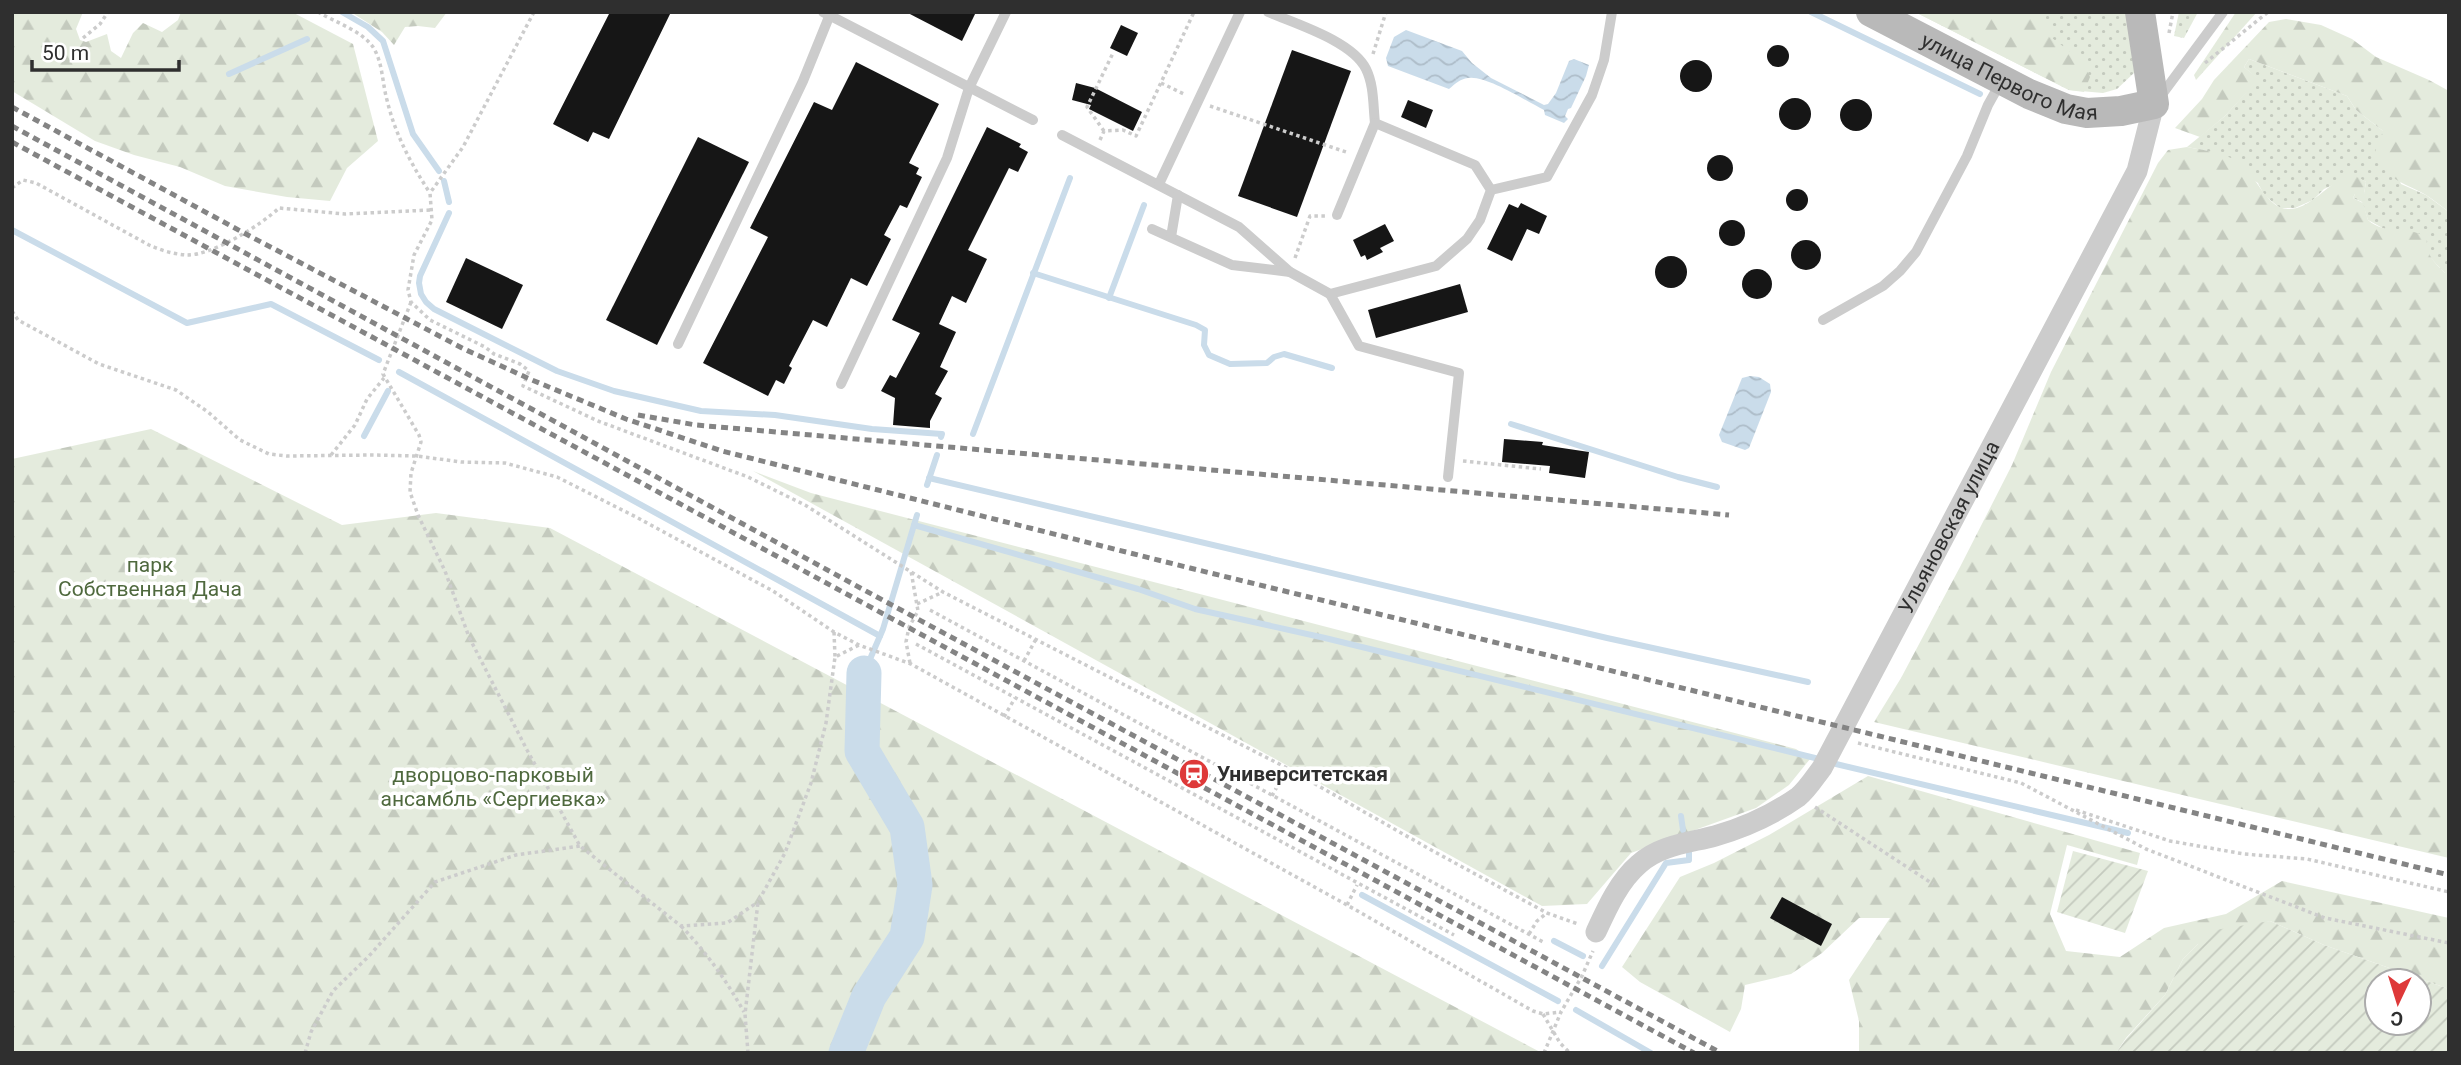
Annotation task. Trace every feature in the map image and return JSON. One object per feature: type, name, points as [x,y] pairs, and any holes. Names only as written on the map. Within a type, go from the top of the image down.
[{"type":"street","name":"улица Первого Мая","points":[[1871,12],[2045,102],[2087,113],[2120,111],[2154,104]]},
{"type":"street","name":"Ульяновская улица","points":[[1596,932],[1609,902],[1639,864],[1682,843],[1716,836],[1758,820],[1799,796],[1822,768],[2137,171],[2154,104],[2140,12]]},
{"type":"lane","points":[[841,384],[947,158],[970,88],[1006,12]]},
{"type":"lane","points":[[1159,184],[1240,12]]},
{"type":"lane","points":[[1268,12],[1340,44],[1365,67],[1372,87],[1375,123],[1337,215]]},
{"type":"lane","points":[[1491,190],[1547,177],[1592,95],[1604,60],[1612,12]]},
{"type":"lane","points":[[2154,104],[2223,12]]},
{"type":"lane","points":[[678,344],[803,81],[828,14],[1033,120]]},
{"type":"lane","points":[[1823,320],[1883,286],[1916,253],[1968,156],[1988,105],[2002,80]]},
{"type":"lane","points":[[1375,123],[1475,165],[1491,190]]},
{"type":"lane","points":[[1062,135],[1239,226],[1290,272],[1330,294],[1359,346],[1459,373],[1448,477]]},
{"type":"lane","points":[[1330,294],[1436,266],[1468,239],[1480,220],[1491,190]]},
{"type":"lane","points":[[1171,237],[1178,195]]},
{"type":"lane","points":[[1152,229],[1232,265],[1290,272]]},
{"type":"path","points":[[83,38],[100,24],[108,12]]},
{"type":"path","points":[[318,12],[357,33],[373,47],[404,150],[430,193],[432,220],[414,255],[410,273],[411,302],[383,368],[384,378],[419,435],[421,442],[411,473],[410,492],[445,571],[469,638],[580,846],[681,926],[701,946],[724,976],[745,1014]]},
{"type":"path","points":[[430,193],[463,147],[534,12]]},
{"type":"path","points":[[1104,131],[1123,130],[1136,136],[1194,12]]},
{"type":"path","points":[[1365,67],[1372,58],[1386,12]]},
{"type":"path","points":[[2196,71],[2268,12]]},
{"type":"path","points":[[1104,131],[1087,107],[1113,53]]},
{"type":"path","points":[[1161,83],[1219,110],[1263,122],[1361,157]]},
{"type":"path","points":[[1094,151],[1104,131]]},
{"type":"path","points":[[12,188],[23,180],[36,183],[160,250],[187,255],[210,249],[244,233],[262,223],[279,208],[345,214],[432,210]]},
{"type":"path","points":[[1299,245],[1310,216],[1337,215]]},
{"type":"path","points":[[411,302],[430,320],[494,354],[520,364],[529,371],[523,386],[598,421],[748,477],[805,505],[943,592],[1287,768],[1547,913],[1596,932],[1592,957],[1561,1012],[1544,1053]]},
{"type":"path","points":[[12,311],[18,320],[99,364],[176,390],[208,412],[240,440],[269,454],[417,456],[461,462],[505,463],[557,477],[582,488],[772,591],[834,632],[878,653],[911,664],[1347,905],[1532,1011],[1543,1014],[1561,1012]]},
{"type":"path","points":[[331,455],[355,425],[367,399],[384,378]]},
{"type":"path","points":[[1450,459],[1541,469]]},
{"type":"path","points":[[911,571],[918,611],[909,627],[906,642],[911,664]]},
{"type":"path","points":[[917,604],[943,592]]},
{"type":"path","points":[[930,610],[1545,943]]},
{"type":"path","points":[[748,1053],[745,1014],[758,902],[785,853],[811,783],[826,723],[835,657],[834,632]]},
{"type":"path","points":[[1024,661],[1036,639]]},
{"type":"path","points":[[916,644],[1454,935]]},
{"type":"path","points":[[835,657],[859,645]]},
{"type":"path","points":[[1004,717],[1015,698]]},
{"type":"path","points":[[1839,738],[2021,783],[2146,849],[2325,918],[2449,943]]},
{"type":"path","points":[[1272,796],[1287,768]]},
{"type":"path","points":[[1799,796],[1933,884]]},
{"type":"path","points":[[2066,807],[2170,841],[2244,854],[2307,859],[2449,892]]},
{"type":"path","points":[[305,1053],[312,1032],[333,991],[369,956],[435,882],[516,855],[580,846]]},
{"type":"path","points":[[1347,905],[1357,884]]},
{"type":"path","points":[[681,926],[727,923],[758,902]]},
{"type":"path","points":[[1530,934],[1537,920],[1547,913]]},
{"type":"path","points":[[1543,1014],[1560,1043],[1570,1053]]},
{"type":"green space","points":[[12,12],[83,12],[76,29],[80,40],[86,42],[107,34],[111,51],[121,58],[133,33],[143,23],[162,32],[178,20],[181,12],[292,12],[353,44],[378,141],[347,168],[330,201],[287,197],[225,186],[180,167],[134,155],[95,141],[12,91]]},
{"type":"green space","points":[[351,12],[447,12],[435,28],[405,27],[394,45],[382,32]]},
{"type":"green space","points":[[1915,12],[2128,12],[2134,49],[2134,73],[2117,89],[2103,93],[2069,90]]},
{"type":"green space","points":[[1915,12],[2044,12],[2052,38],[2084,62],[2090,77],[2084,92],[2069,90]]},
{"type":"green space","points":[[2179,12],[2198,12],[2184,38],[2174,36]]},
{"type":"green space","points":[[2236,12],[2257,12],[2196,80],[2194,75]]},
{"type":"green space","points":[[2286,19],[2321,25],[2352,39],[2376,57],[2449,91],[2449,212],[2426,195],[2390,175],[2375,152],[2383,131],[2356,110],[2347,96],[2249,59],[2244,67],[2259,79],[2225,116],[2200,137],[2175,128],[2202,99],[2214,80],[2269,22]]},
{"type":"green space","points":[[2249,59],[2347,96],[2356,110],[2383,131],[2401,184],[2426,195],[2449,212],[2449,273],[2440,268],[2410,233],[2388,231],[2368,220],[2362,202],[2353,198],[2355,194],[2364,194],[2366,182],[2354,176],[2324,189],[2313,200],[2295,208],[2280,208],[2264,195],[2258,183],[2208,151],[2187,147],[2225,116],[2258,79],[2244,67]]},
{"type":"green space","points":[[2187,147],[2221,154],[2240,163],[2271,201],[2287,209],[2308,203],[2338,181],[2341,173],[2352,173],[2366,182],[2364,194],[2355,194],[2353,198],[2363,203],[2368,220],[2382,228],[2421,234],[2427,238],[2427,249],[2431,257],[2445,273],[2449,273],[2449,858],[1874,722],[1901,678],[2012,465],[2051,372],[2158,163],[2168,150]]},
{"type":"green space","name":"дворцово-парковый ансамбль «Сергиевка»","points":[[151,429],[342,525],[436,513],[550,528],[1542,1053],[12,1053],[12,459]]},
{"type":"green space","points":[[753,471],[811,493],[1796,749],[1810,759],[1789,785],[1756,808],[1631,853],[1587,904],[1542,906]]},
{"type":"green space","points":[[1868,776],[2140,853],[2137,865],[2067,845],[2050,914],[2066,951],[2120,957],[2164,928],[2226,914],[2282,881],[2449,918],[2449,989],[2433,983],[2433,967],[2386,967],[2324,945],[2270,921],[2198,944],[2183,959],[2165,995],[2116,1053],[1859,1053],[1859,1021],[1849,980],[1890,918],[1859,918],[1822,953],[1791,974],[1745,985],[1741,1009],[1730,1032],[1640,982],[1622,967],[1680,877],[1769,835]]},
{"type":"green space","points":[[2073,851],[2148,871],[2125,933],[2057,912]]},
{"type":"green space","points":[[2270,921],[2324,945],[2386,967],[2363,967],[2363,1037],[2433,1037],[2433,983],[2449,989],[2449,1053],[2116,1053],[2165,995],[2183,959],[2198,944],[2203,932]]},
{"type":"water","points":[[1406,30],[1462,51],[1491,78],[1544,105],[1548,104],[1556,93],[1569,61],[1574,59],[1589,65],[1564,123],[1545,115],[1544,110],[1517,95],[1485,80],[1465,79],[1449,89],[1388,66],[1386,58],[1394,37]]},
{"type":"water","points":[[1759,377],[1770,384],[1771,392],[1749,448],[1745,450],[1722,442],[1719,435],[1742,378]]},
{"type":"building","points":[[610,12],[671,12],[609,139],[593,132],[588,142],[553,124]]},
{"type":"building","points":[[906,12],[976,12],[962,41]]},
{"type":"building","points":[[1121,25],[1138,33],[1127,56],[1110,48]]},
{"type":"building","points":[[1778,45],[1786,48],[1789,56],[1786,64],[1778,67],[1770,64],[1767,56],[1770,48]]},
{"type":"building","points":[[1292,50],[1351,71],[1297,217],[1238,196]]},
{"type":"building","points":[[1696,60],[1707,65],[1712,76],[1707,87],[1696,92],[1685,87],[1680,76],[1685,65]]},
{"type":"building","points":[[856,62],[939,104],[909,163],[919,168],[916,174],[922,177],[907,208],[900,205],[884,235],[891,239],[867,286],[851,278],[827,327],[813,320],[789,366],[792,368],[784,384],[776,380],[768,396],[703,363],[768,237],[750,228],[814,102],[832,110]]},
{"type":"building","points":[[1076,83],[1095,88],[1142,112],[1133,131],[1089,109],[1091,105],[1072,100]]},
{"type":"building","points":[[1795,98],[1806,103],[1811,114],[1806,125],[1795,130],[1784,125],[1779,114],[1784,103]]},
{"type":"building","points":[[1856,99],[1867,104],[1872,115],[1867,126],[1856,131],[1845,126],[1840,115],[1845,104]]},
{"type":"building","points":[[1408,100],[1433,110],[1426,128],[1401,117]]},
{"type":"building","points":[[987,127],[1021,144],[1019,147],[1028,152],[1018,172],[1009,168],[968,250],[987,259],[966,303],[952,296],[939,324],[956,332],[940,367],[948,371],[935,394],[942,398],[930,421],[930,428],[893,425],[895,398],[881,391],[890,375],[896,378],[920,333],[892,320]]},
{"type":"building","points":[[698,137],[749,162],[657,345],[606,320]]},
{"type":"building","points":[[1720,155],[1729,159],[1733,168],[1729,177],[1720,181],[1711,177],[1707,168],[1711,159]]},
{"type":"building","points":[[1797,189],[1805,192],[1808,200],[1805,208],[1797,211],[1789,208],[1786,200],[1789,192]]},
{"type":"building","points":[[1521,203],[1547,216],[1539,234],[1527,229],[1512,261],[1487,249],[1509,204],[1518,208]]},
{"type":"building","points":[[1732,220],[1741,224],[1745,233],[1741,242],[1732,246],[1723,242],[1719,233],[1723,224]]},
{"type":"building","points":[[1385,224],[1394,241],[1380,248],[1383,252],[1367,260],[1365,255],[1361,257],[1353,240]]},
{"type":"building","points":[[1806,240],[1817,244],[1821,255],[1817,266],[1806,270],[1795,266],[1791,255],[1795,244]]},
{"type":"building","points":[[1671,256],[1682,261],[1687,272],[1682,283],[1671,288],[1660,283],[1655,272],[1660,261]]},
{"type":"building","points":[[466,258],[523,285],[502,329],[446,302]]},
{"type":"building","points":[[1757,269],[1768,273],[1772,284],[1768,295],[1757,299],[1746,295],[1742,284],[1746,273]]},
{"type":"building","points":[[1460,284],[1468,312],[1376,338],[1368,310]]},
{"type":"building","points":[[1504,439],[1543,442],[1542,445],[1589,452],[1585,478],[1549,473],[1550,466],[1502,462]]},
{"type":"building","points":[[1782,897],[1832,924],[1821,946],[1770,918]]},
{"type":"waterway","points":[[342,12],[368,27],[383,41],[413,134],[439,171]]},
{"type":"waterway","points":[[1811,12],[1980,94]]},
{"type":"waterway","points":[[229,74],[307,39]]},
{"type":"waterway","points":[[973,434],[1070,178]]},
{"type":"waterway","points":[[444,181],[449,202]]},
{"type":"waterway","points":[[1109,298],[1144,205]]},
{"type":"waterway","points":[[449,213],[420,276],[421,294],[426,302],[434,309],[557,371],[614,391],[701,411],[775,415],[872,429],[942,434],[941,437]]},
{"type":"waterway","points":[[12,230],[187,323],[271,304],[379,360]]},
{"type":"waterway","points":[[1033,273],[1196,325],[1205,330],[1204,345],[1209,355],[1230,364],[1267,363],[1284,354],[1332,368]]},
{"type":"waterway","points":[[399,372],[880,636]]},
{"type":"waterway","points":[[364,436],[388,391]]},
{"type":"waterway","points":[[1511,424],[1717,487]]},
{"type":"waterway","points":[[927,485],[937,455]]},
{"type":"waterway","points":[[929,478],[1607,638],[1808,682]]},
{"type":"waterway","points":[[864,673],[883,629],[917,515]]},
{"type":"waterway","points":[[914,525],[1138,589],[1195,609],[1325,638],[1819,759]]},
{"type":"waterway","points":[[846,1053],[869,996],[907,937],[915,885],[907,827],[862,751],[864,673]]},
{"type":"waterway","points":[[1836,764],[2128,833]]},
{"type":"waterway","points":[[1681,816],[1683,830]]},
{"type":"waterway","points":[[1602,966],[1666,863],[1689,860],[1689,851]]},
{"type":"waterway","points":[[1362,895],[1558,1001]]},
{"type":"waterway","points":[[1554,941],[1583,956]]},
{"type":"waterway","points":[[1576,1010],[1651,1053]]},
{"type":"railway","points":[[12,107],[464,349],[626,419],[722,451],[2449,875]]},
{"type":"railway","points":[[12,126],[1721,1053]]},
{"type":"railway","points":[[12,142],[1694,1053]]},
{"type":"railway","points":[[638,415],[696,425],[1729,515]]},
{"type":"place","name":"Университетская","points":[[1194,774]]},
{"type":"park label","name":"парк Собственная Дача","points":[[150,577]]}]
